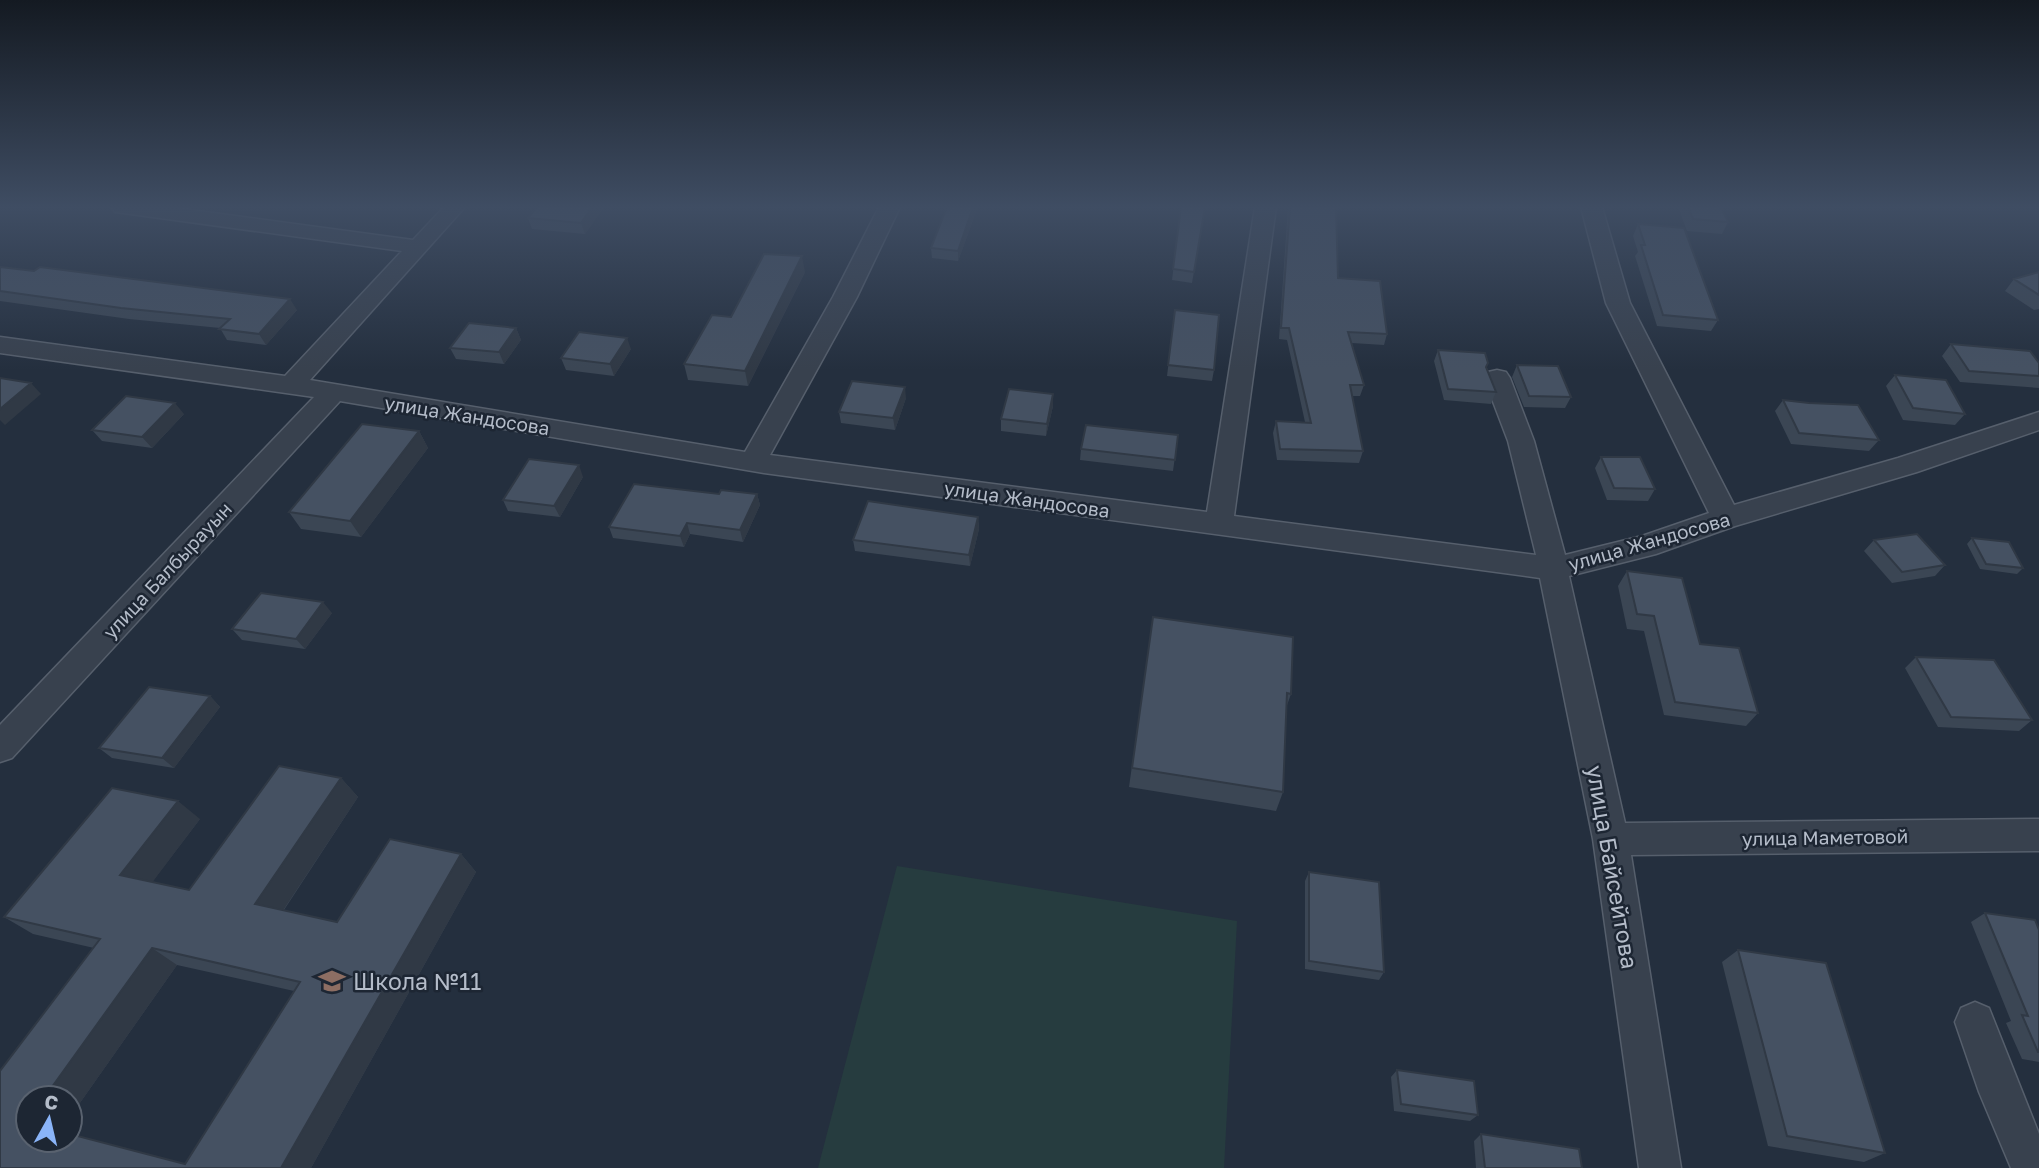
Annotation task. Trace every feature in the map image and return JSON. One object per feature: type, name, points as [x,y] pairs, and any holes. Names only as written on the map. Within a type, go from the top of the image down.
[{"type":"street","points":[[291,385],[406,262]]},
{"type":"street","points":[[753,462],[863,262]]},
{"type":"street","points":[[1219,525],[1258,262]]},
{"type":"street","points":[[1607,262],[1618,303],[1726,518]]},
{"type":"street","name":"улица Жандосова","points":[[0,345],[291,385],[753,462],[1554,569],[1646,546],[1726,518],[1907,465],[2039,421]]},
{"type":"street","name":"улица Байсейтова","points":[[1497,378],[1521,441],[1554,569],[1611,839],[1660,1168]]},
{"type":"street","name":"улица Балбырауын","points":[[0,748],[333,393]]},
{"type":"street","name":"улица Маметовой","points":[[1611,839],[2039,835]]},
{"type":"street","points":[[1975,1022],[2000,1092],[2032,1168]]},
{"type":"green space","points":[[897,866],[1237,921],[1224,1168],[818,1168]]},
{"type":"building","points":[[760,262],[799,262],[745,371],[684,364],[712,315],[731,317]]},
{"type":"building","points":[[1174,262],[1196,262],[1194,272],[1173,269]]},
{"type":"building","points":[[1286,262],[1338,262],[1338,278],[1380,281],[1387,334],[1348,332],[1364,385],[1350,385],[1363,451],[1280,449],[1276,421],[1311,423],[1289,328],[1281,328]]},
{"type":"building","points":[[1646,262],[1696,262],[1718,320],[1663,315]]},
{"type":"building","points":[[0,267],[34,271],[40,267],[290,299],[259,334],[219,329],[230,319],[121,308],[0,291]]},
{"type":"building","points":[[2039,272],[2039,295],[2014,279]]},
{"type":"building","points":[[1175,310],[1219,315],[1214,370],[1168,365]]},
{"type":"building","points":[[469,323],[516,328],[499,352],[450,348]]},
{"type":"building","points":[[579,332],[627,338],[610,364],[561,358]]},
{"type":"building","points":[[1951,344],[2030,351],[2039,363],[2039,376],[1969,371]]},
{"type":"building","points":[[1438,350],[1485,353],[1488,363],[1486,367],[1496,392],[1448,389]]},
{"type":"building","points":[[1517,365],[1558,366],[1571,397],[1529,396]]},
{"type":"building","points":[[1895,375],[1946,380],[1965,414],[1913,408]]},
{"type":"building","points":[[0,378],[31,383],[0,409]]},
{"type":"building","points":[[852,381],[905,387],[893,418],[839,412]]},
{"type":"building","points":[[1009,389],[1053,394],[1047,424],[1001,419]]},
{"type":"building","points":[[126,396],[175,403],[142,437],[92,430]]},
{"type":"building","points":[[1783,400],[1858,405],[1879,440],[1799,433]]},
{"type":"building","points":[[362,424],[419,431],[350,521],[289,512]]},
{"type":"building","points":[[1086,425],[1178,435],[1175,460],[1081,449]]},
{"type":"building","points":[[1601,457],[1640,457],[1655,489],[1614,488]]},
{"type":"building","points":[[529,459],[579,465],[554,506],[503,500]]},
{"type":"building","points":[[634,484],[719,494],[721,490],[757,494],[740,530],[687,523],[680,536],[609,527]]},
{"type":"building","points":[[868,501],[978,517],[969,555],[853,540]]},
{"type":"building","points":[[1917,534],[1945,565],[1902,572],[1874,540]]},
{"type":"building","points":[[1972,538],[2009,542],[2023,568],[1986,564]]},
{"type":"building","points":[[1627,571],[1682,578],[1700,644],[1739,648],[1758,713],[1675,702],[1654,616],[1637,614]]},
{"type":"building","points":[[261,593],[323,602],[296,639],[232,629]]},
{"type":"building","points":[[1153,617],[1293,637],[1291,694],[1287,693],[1283,792],[1132,768]]},
{"type":"building","points":[[1916,657],[1994,660],[2032,720],[1951,717]]},
{"type":"building","points":[[149,687],[210,696],[162,758],[99,748]]},
{"type":"building","name":"Школа №11","points":[[279,766],[341,778],[255,904],[337,922],[390,839],[461,854],[281,1168],[0,1168],[0,1071],[100,939],[4,917],[112,788],[178,801],[120,875],[189,890]],"holes":[[[152,948],[300,982],[185,1164],[84,1138],[84,1154],[14,1154],[14,1084],[54,1084]]]},
{"type":"building","points":[[1309,872],[1379,882],[1384,972],[1309,961]]},
{"type":"building","points":[[1985,913],[2035,920],[2039,930],[2039,1052],[2022,1015],[2028,1016]]},
{"type":"building","points":[[1738,950],[1826,963],[1885,1153],[1787,1136]]},
{"type":"building","points":[[1397,1070],[1474,1081],[1478,1115],[1401,1104]]},
{"type":"building","points":[[1481,1134],[1579,1149],[1582,1168],[1485,1168]]},
{"type":"place","name":"Школа №11","points":[[332,981]]}]
